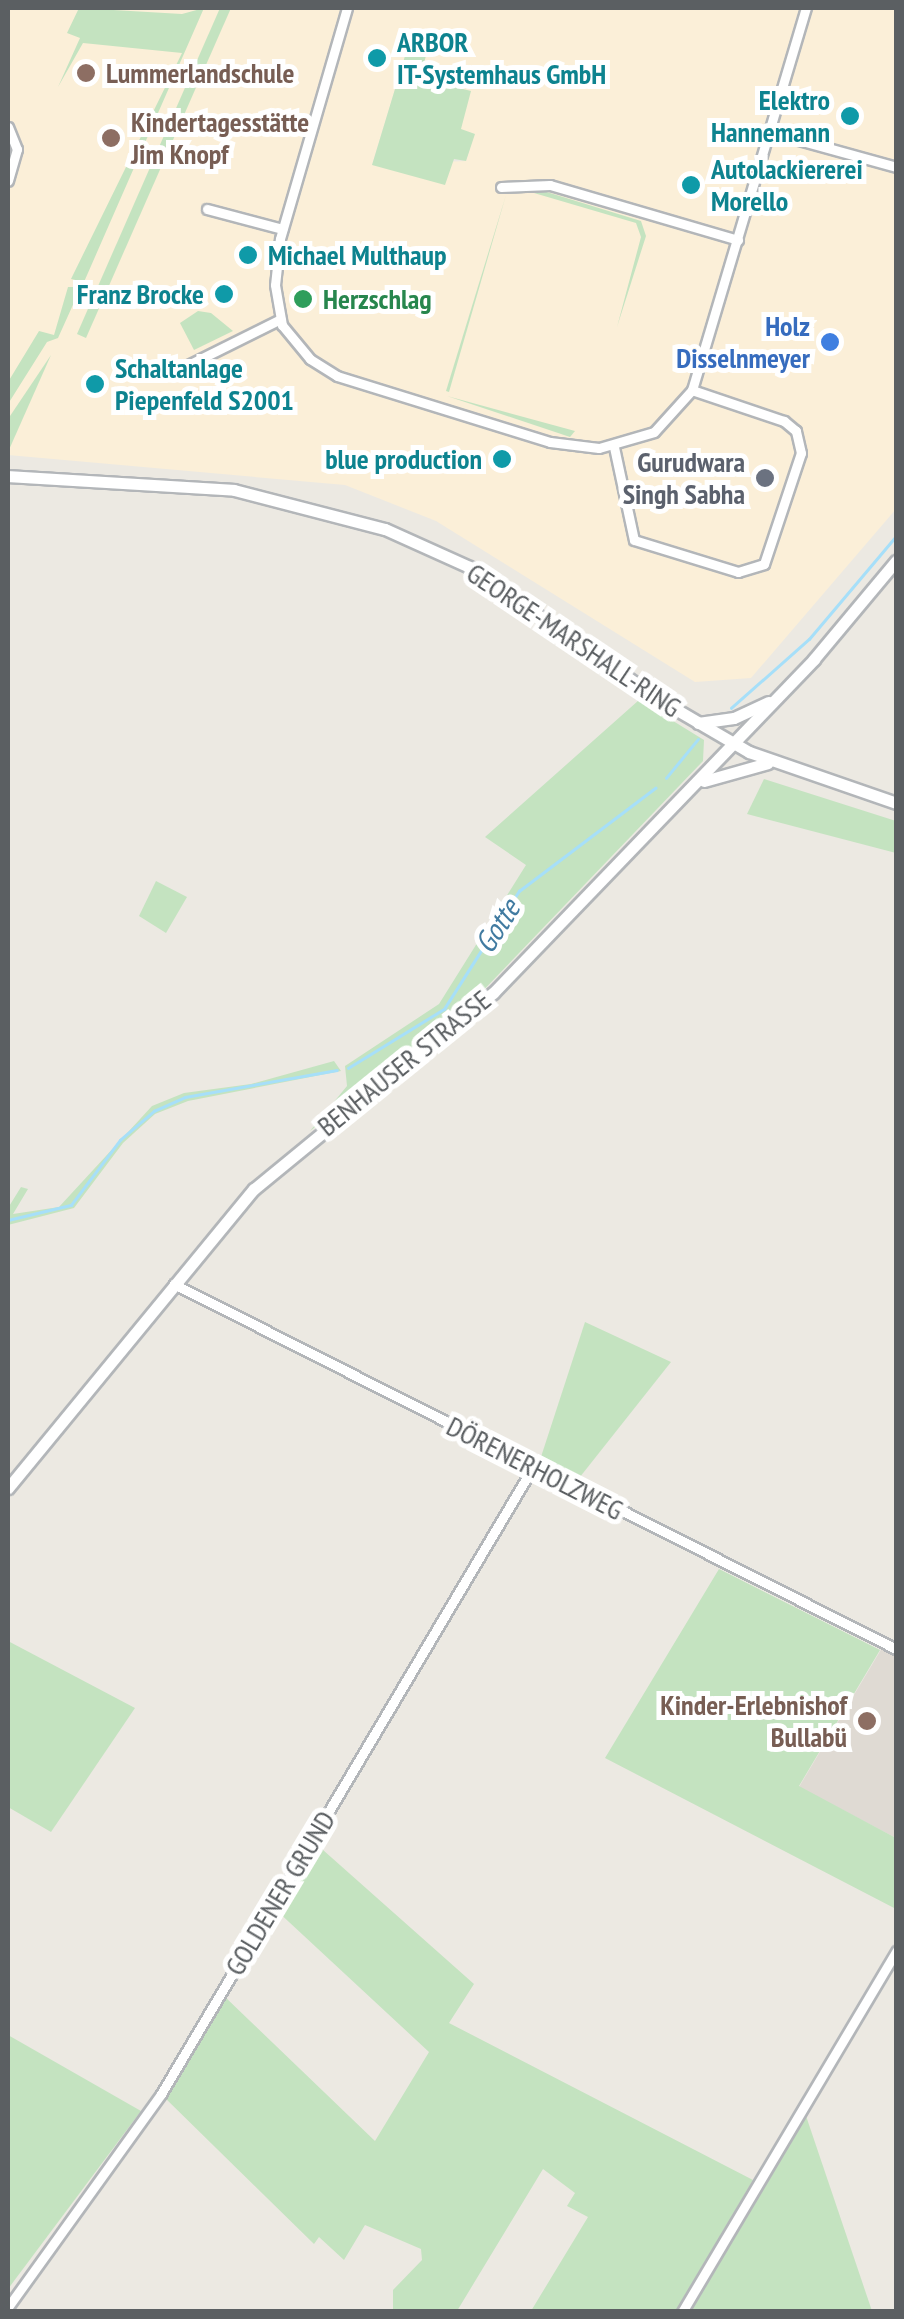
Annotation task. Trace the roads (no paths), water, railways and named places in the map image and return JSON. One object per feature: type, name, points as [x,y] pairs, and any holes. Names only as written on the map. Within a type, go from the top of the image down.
[{"type":"main road","name":"GEORGE-MARSHALL-RING","points":[[13,476],[234,490],[385,529],[469,567],[734,744],[772,763],[896,803]]},
{"type":"main road","name":"BENHAUSER STRASSE","points":[[8,1488],[254,1189],[455,1028],[778,698],[896,560]]},
{"type":"main road","points":[[698,723],[734,718],[778,698]]},
{"type":"main road","points":[[692,788],[738,767],[772,763]]},
{"type":"street","points":[[347,8],[282,229],[274,285],[281,319],[310,359],[336,376],[550,442],[614,447],[664,426],[692,390],[806,8]]},
{"type":"street","points":[[8,127],[17,154],[8,181]]},
{"type":"street","points":[[770,132],[896,167]]},
{"type":"street","points":[[501,187],[550,184],[738,240]]},
{"type":"street","points":[[207,209],[282,229]]},
{"type":"street","points":[[174,372],[281,319]]},
{"type":"street","points":[[614,447],[634,540],[738,572],[764,564],[801,453],[796,431],[692,390]]},
{"type":"street","name":"DÖRENERHOLZWEG","points":[[174,1284],[896,1649]]},
{"type":"street","name":"GOLDENER GRUND","points":[[8,2307],[162,2094],[533,1468]]},
{"type":"street","points":[[682,2312],[896,1951]]},
{"type":"waterway","name":"Gotte","points":[[731,708],[809,639],[896,536]]},
{"type":"waterway","name":"Gotte","points":[[666,778],[698,739]]},
{"type":"waterway","name":"Gotte","points":[[348,1068],[444,1009],[519,891],[655,788]]},
{"type":"waterway","name":"Gotte","points":[[8,1220],[71,1205],[120,1140],[154,1111],[185,1097],[337,1070]]},
{"type":"place","name":"ARBOR IT-Systemhaus GmbH","points":[[377,58]]},
{"type":"place","name":"Lummerlandschule","points":[[86,73]]},
{"type":"place","name":"Elektro Hannemann","points":[[850,116]]},
{"type":"place","name":"Kindertagesstätte Jim Knopf","points":[[111,138]]},
{"type":"place","name":"Autolackiererei Morello","points":[[691,185]]},
{"type":"place","name":"Michael Multhaup","points":[[248,255]]},
{"type":"place","name":"Franz Brocke","points":[[224,294]]},
{"type":"place","name":"Herzschlag","points":[[303,299]]},
{"type":"place","name":"Holz Disselnmeyer","points":[[830,342]]},
{"type":"place","name":"Schaltanlage Piepenfeld S2001","points":[[95,384]]},
{"type":"place","name":"blue production","points":[[502,459]]},
{"type":"place","name":"Gurudwara Singh Sabha","points":[[765,478]]},
{"type":"place","name":"Kinder-Erlebnishof Bullabü","points":[[867,1721]]}]
